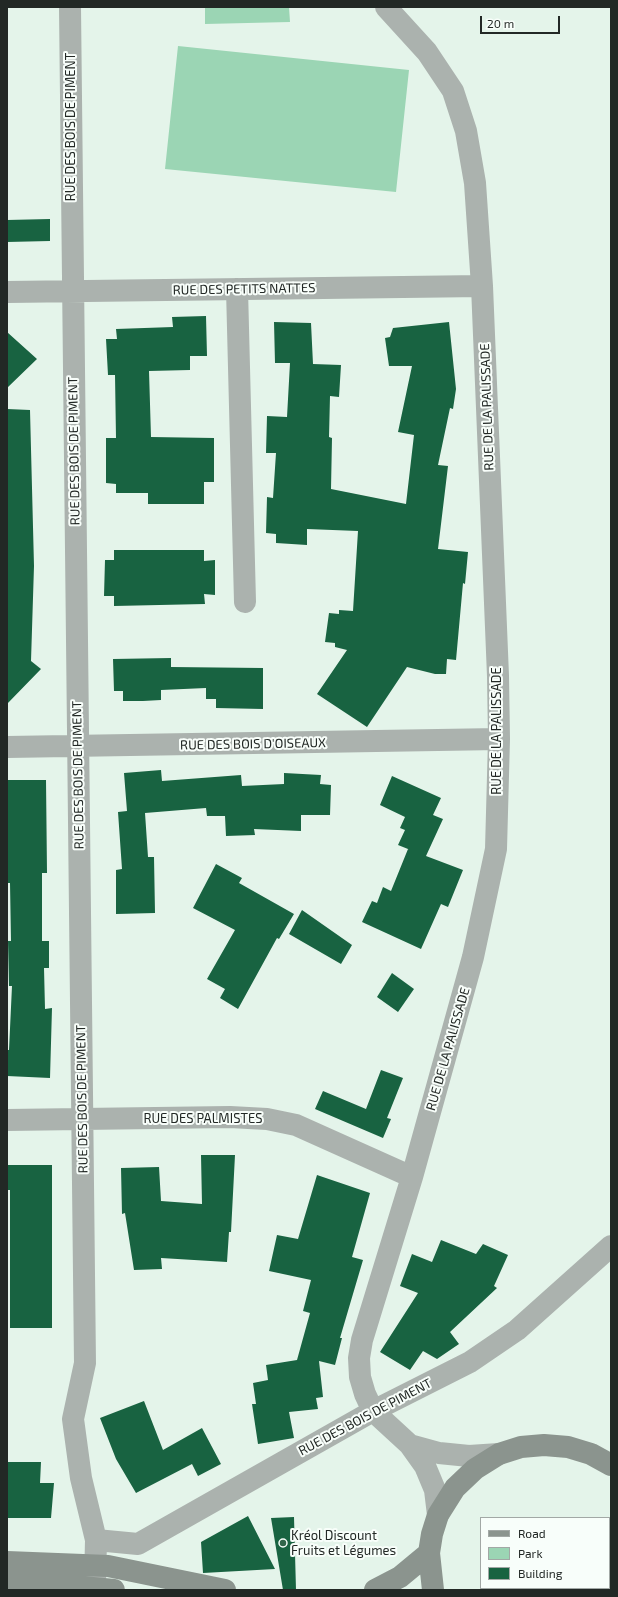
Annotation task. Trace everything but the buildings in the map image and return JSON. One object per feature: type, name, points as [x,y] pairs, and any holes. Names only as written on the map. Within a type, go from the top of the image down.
[{"type":"main road","points":[[433,1590],[429,1553],[432,1534],[438,1515],[455,1488],[475,1469],[499,1454],[521,1447],[544,1445],[568,1447],[591,1454],[611,1465]]},
{"type":"main road","points":[[375,1590],[400,1577],[429,1553]]},
{"type":"main road","points":[[7,1562],[108,1566],[225,1590]]},
{"type":"main road","points":[[7,1580],[104,1589]]},
{"type":"street","name":"RUE DES BOIS DE PIMENT","points":[[70,7],[84,1363],[73,1419],[81,1478],[96,1540],[96,1565],[104,1589]]},
{"type":"street","name":"RUE DE LA PALISSADE","points":[[386,7],[427,52],[453,91],[466,132],[475,183],[482,286],[498,676],[499,739],[496,849],[473,957],[412,1177],[362,1340],[359,1358],[360,1377],[365,1394],[373,1411],[410,1445],[425,1466],[435,1490],[438,1515]]},
{"type":"street","name":"RUE DES PETITS NATTES","points":[[7,292],[482,286]]},
{"type":"street","points":[[237,289],[245,602]]},
{"type":"street","name":"RUE DES BOIS D'OISEAUX","points":[[7,747],[499,739]]},
{"type":"street","name":"RUE DES PALMISTES","points":[[7,1120],[230,1117],[267,1119],[296,1125],[412,1177]]},
{"type":"street","name":"RUE DES BOIS DE PIMENT","points":[[96,1540],[138,1544],[373,1411],[470,1362],[517,1330],[611,1246]]},
{"type":"street","name":"RUE DE LA PALISSADE","points":[[410,1445],[446,1454],[469,1456],[499,1454]]},
{"type":"green space","points":[[205,7],[289,7],[290,22],[205,24]]},
{"type":"green space","points":[[178,46],[409,70],[396,192],[165,169]]},
{"type":"place","name":"Kréol Discount Fruits et Légumes","points":[[283,1543]]}]
